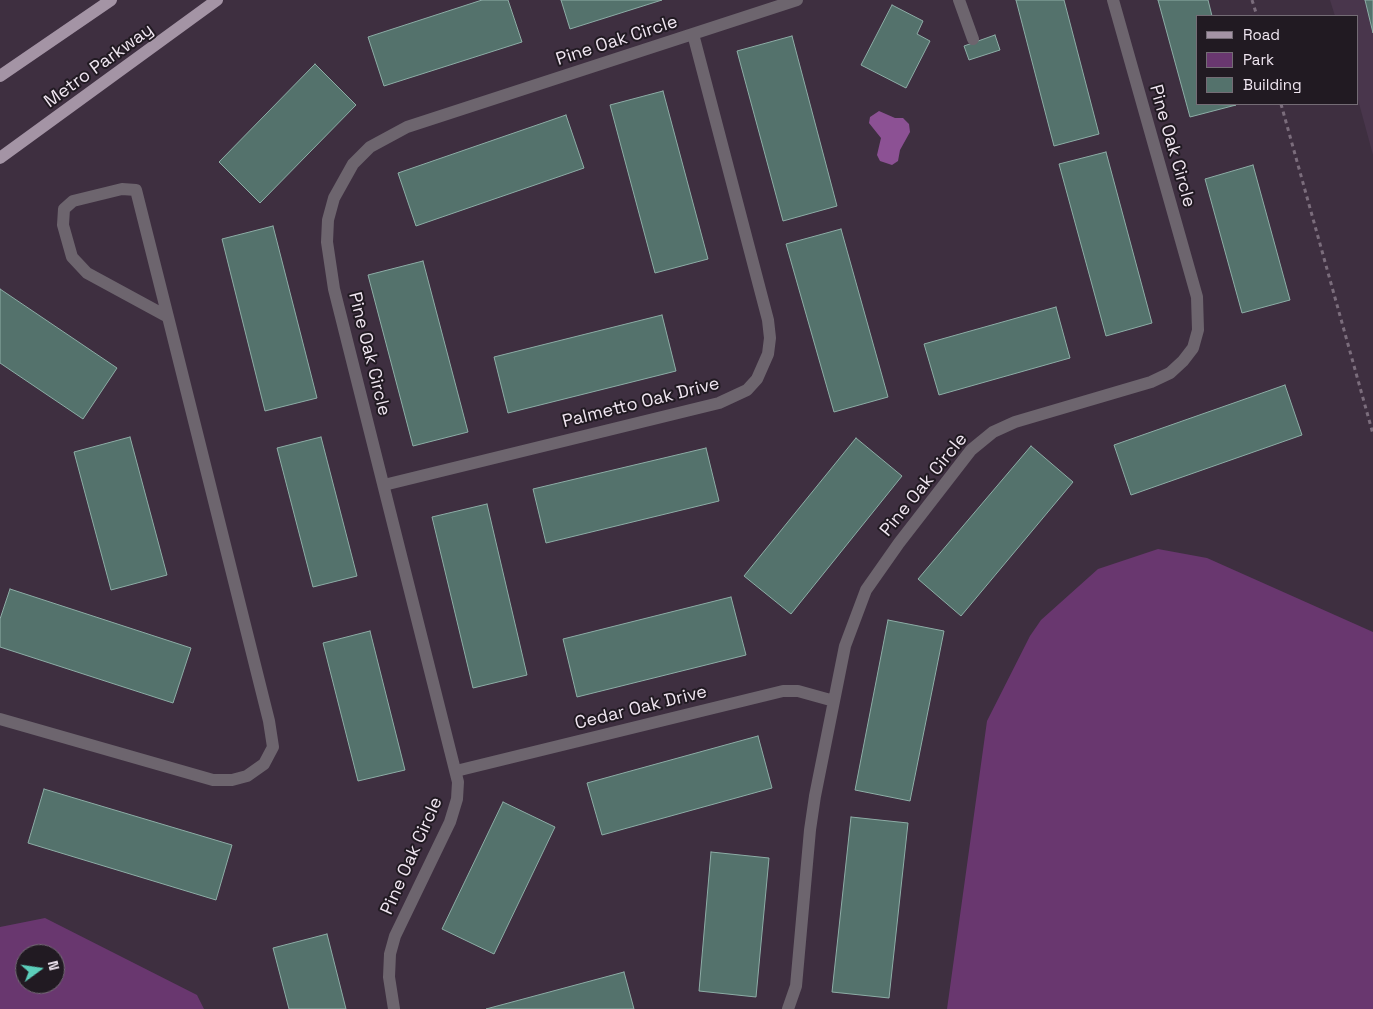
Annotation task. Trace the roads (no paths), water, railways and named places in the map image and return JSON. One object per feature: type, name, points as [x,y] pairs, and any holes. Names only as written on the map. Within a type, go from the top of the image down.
[{"type":"main road","points":[[0,76],[111,0]]},
{"type":"main road","name":"Metro Parkway","points":[[0,158],[217,0]]},
{"type":"street","name":"Pine Oak Circle","points":[[394,1009],[389,977],[390,954],[395,936],[450,822],[457,799],[456,771],[334,289],[327,242],[330,213],[334,198],[353,164],[370,147],[407,127],[797,0]]},
{"type":"street","points":[[959,0],[973,39]]},
{"type":"street","name":"Pine Oak Circle","points":[[788,1009],[796,986],[810,830],[845,646],[866,590],[894,550],[971,450],[993,432],[1015,422],[1151,382],[1170,373],[1184,360],[1193,348],[1198,330],[1196,297],[1113,0]]},
{"type":"street","name":"Palmetto Oak Drive","points":[[384,485],[719,403],[747,390],[757,379],[768,354],[770,338],[768,320],[692,34]]},
{"type":"street","points":[[0,719],[213,780],[232,780],[247,776],[264,764],[273,747],[269,721],[168,317],[136,190],[122,189],[73,201],[64,209],[63,225],[72,257],[87,274],[168,317]]},
{"type":"street","name":"Cedar Oak Drive","points":[[456,771],[783,691],[798,691],[834,702]]}]
